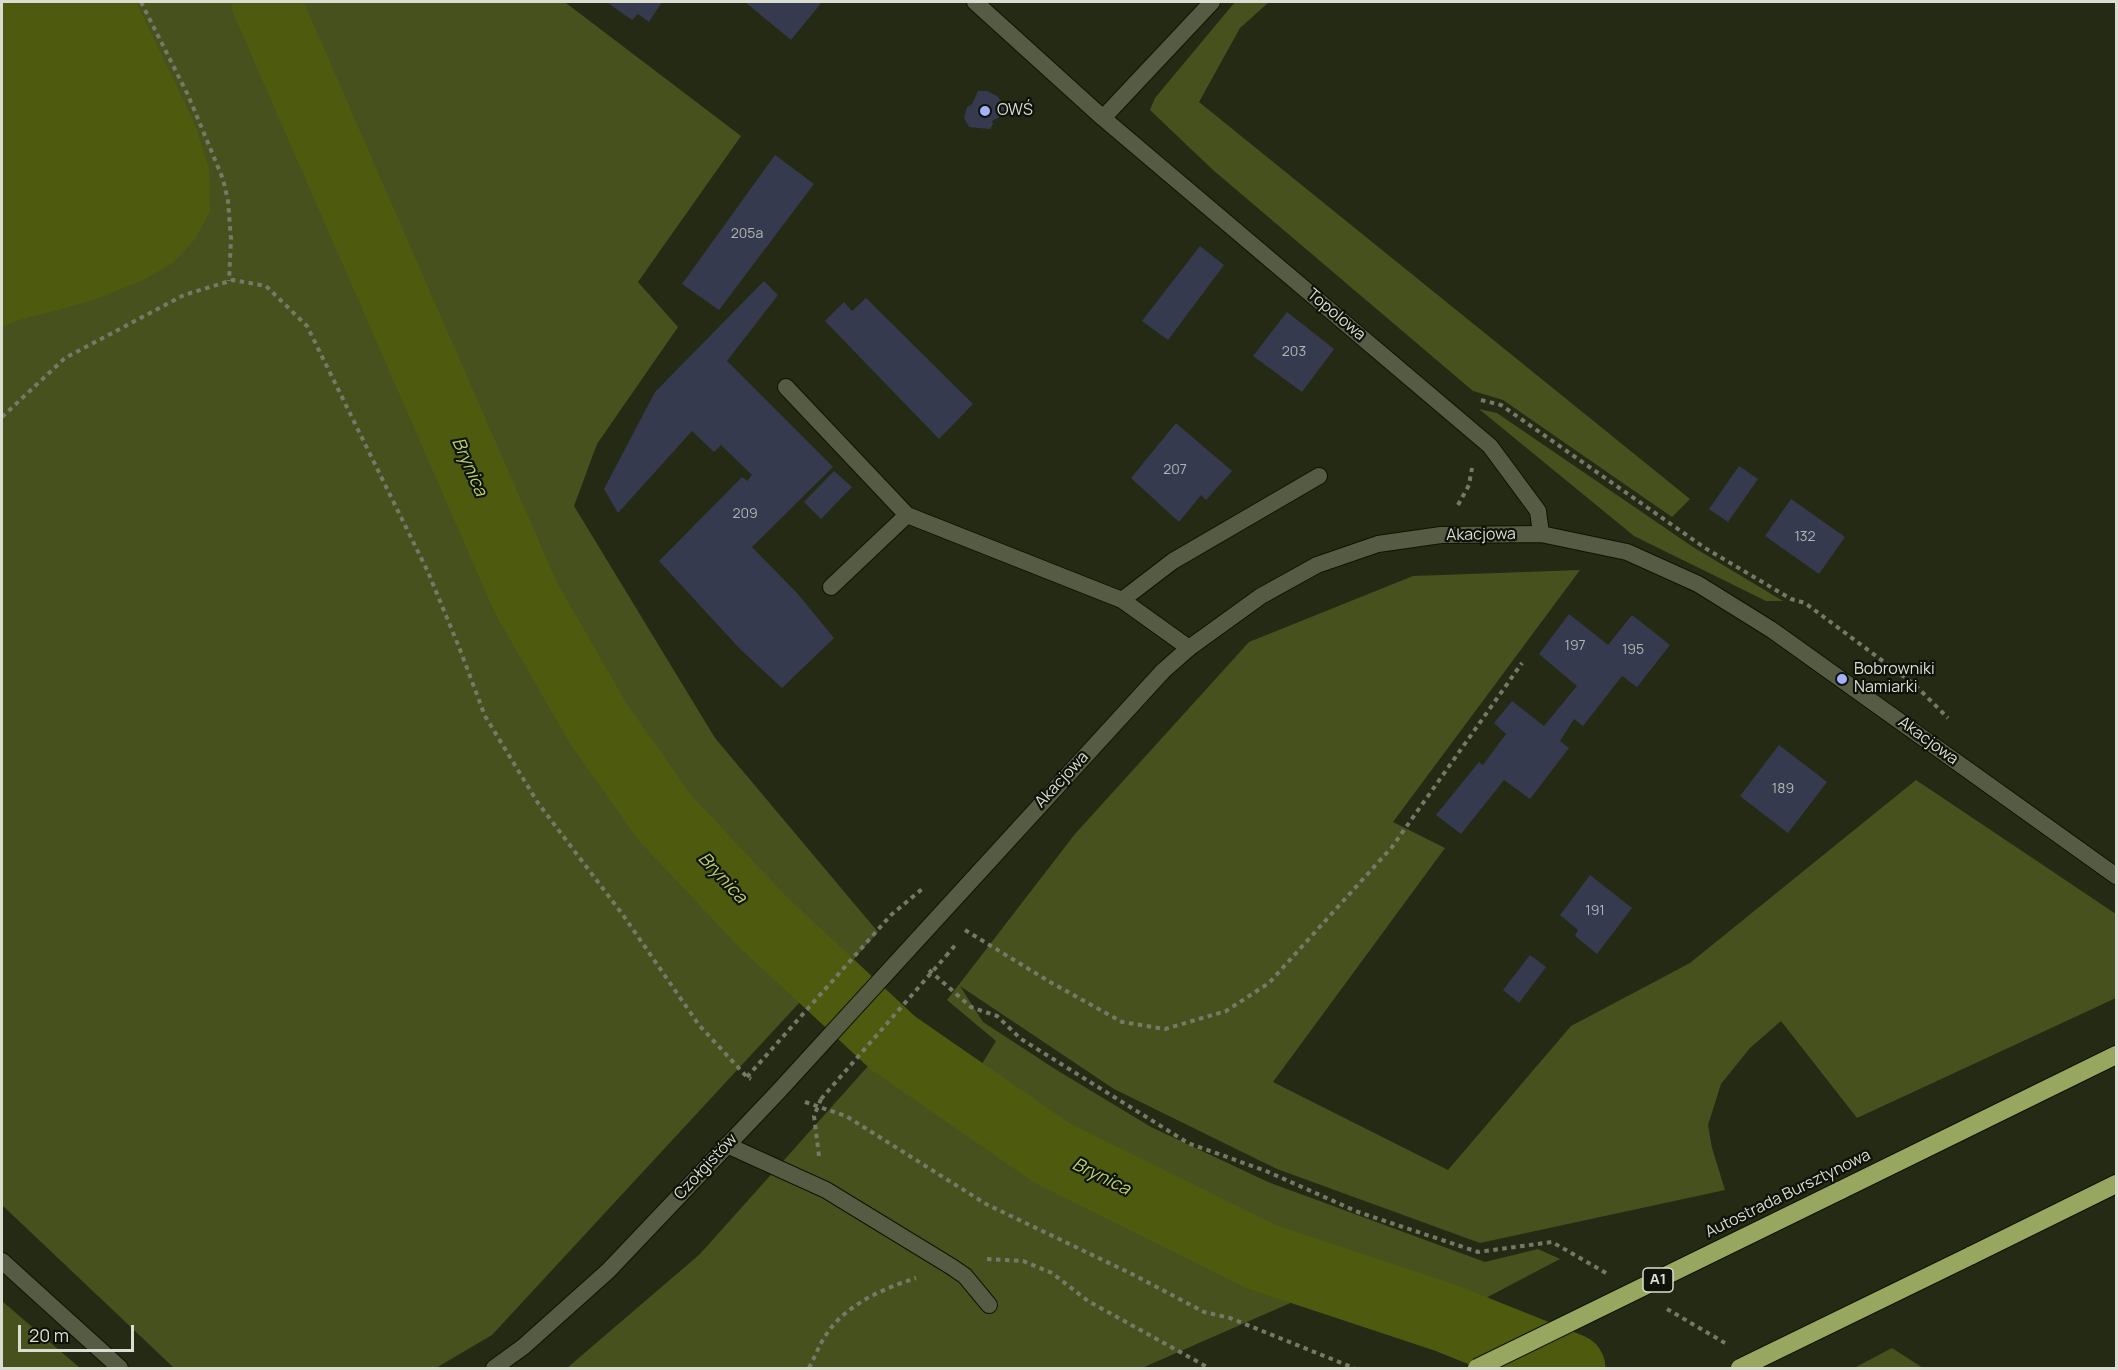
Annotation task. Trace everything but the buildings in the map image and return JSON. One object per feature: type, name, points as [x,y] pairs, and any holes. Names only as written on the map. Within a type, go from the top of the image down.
[{"type":"highway","name":"Autostrada Bursztynowa","points":[[1477,1368],[2116,1055]]},
{"type":"highway","points":[[1740,1368],[2116,1184]]},
{"type":"street","name":"Topolowa","points":[[975,2],[1103,118],[1490,446],[1538,512],[1541,534]]},
{"type":"street","points":[[1103,118],[1212,2]]},
{"type":"street","points":[[786,387],[907,515],[1122,600],[1188,648]]},
{"type":"street","points":[[1122,600],[1173,561],[1319,476]]},
{"type":"street","points":[[831,586],[907,515]]},
{"type":"street","name":"Akacjowa","points":[[905,951],[1163,671],[1188,648],[1261,596],[1317,565],[1378,544],[1441,535],[1541,534],[1627,552],[1698,584],[1772,630],[2116,876]]},
{"type":"street","name":"Czołgistów","points":[[494,1368],[523,1347],[608,1271],[777,1093],[905,951]]},
{"type":"street","points":[[728,1145],[826,1190],[952,1267],[965,1276],[989,1305]]},
{"type":"street","points":[[2,1261],[120,1368]]},
{"type":"path","points":[[141,2],[188,95],[223,179],[228,201],[231,239],[229,281]]},
{"type":"path","points":[[2,417],[65,358],[184,295],[233,280],[266,286],[307,326],[428,572],[485,716],[538,804],[623,915],[699,1025],[747,1077],[777,1093],[846,1116],[986,1204],[1134,1275],[1204,1312],[1230,1318],[1354,1368]]},
{"type":"path","points":[[1471,397],[1501,405],[1705,548],[1804,605],[1914,687],[1956,726]]},
{"type":"path","points":[[939,914],[1050,982],[1122,1022],[1165,1029],[1226,1011],[1269,983],[1392,847],[1522,663]]},
{"type":"path","points":[[747,1077],[891,915]]},
{"type":"path","points":[[826,1190],[814,1116],[821,1099],[966,930]]},
{"type":"path","points":[[905,951],[971,1007],[997,1016],[1021,1039],[1188,1143],[1266,1171],[1358,1212],[1478,1252],[1552,1242],[1614,1278]]},
{"type":"path","points":[[1666,1308],[1728,1344]]},
{"type":"shaded area","points":[[2,2],[242,2],[342,242],[539,663],[653,830],[812,989],[492,1335],[436,1368],[174,1368],[2,1205]]},
{"type":"shaded area","points":[[2,2],[136,2],[196,127],[209,170],[210,211],[195,239],[173,263],[141,281],[91,301],[12,322],[2,327]]},
{"type":"shaded area","points":[[284,2],[567,2],[741,136],[638,282],[678,327],[597,444],[574,506],[715,738],[878,932],[845,969],[623,728],[545,596]]},
{"type":"shaded area","points":[[1235,2],[1269,2],[1240,28],[1199,102],[1690,499],[1672,517],[1503,400],[1473,391],[1213,170],[1150,110],[1155,98]]},
{"type":"shaded area","points":[[1479,409],[1497,413],[1693,547],[1783,601],[1766,601],[1634,536]]},
{"type":"shaded area","points":[[1580,570],[1393,822],[1445,848],[1273,1082],[1448,1170],[1571,1026],[1690,963],[1916,780],[2116,914],[2116,998],[1857,1118],[1781,1021],[1750,1048],[1721,1084],[1708,1125],[1712,1148],[1725,1190],[1480,1243],[1277,1169],[1114,1089],[960,986],[983,1022],[1055,1069],[1151,1127],[1268,1182],[1485,1262],[1538,1249],[1560,1259],[1461,1311],[1272,1239],[1107,1158],[974,1077],[996,1041],[947,1000],[1075,834],[1249,642],[1413,576]]},
{"type":"shaded area","points":[[878,1055],[979,1135],[1138,1224],[1304,1297],[1142,1368],[567,1368],[700,1254]]},
{"type":"shaded area","points":[[2,1301],[80,1368],[2,1368]]},
{"type":"shaded area","points":[[1892,1348],[1923,1368],[1854,1368]]},
{"type":"waterway","name":"Brynica","points":[[266,2],[526,598],[598,723],[665,818],[763,922],[893,1043],[1052,1153],[1262,1257],[1446,1318],[1571,1368]]},
{"type":"place","name":"OWŚ","points":[[985,111]]},
{"type":"place","name":"Bobrowniki Namiarki","points":[[1842,679]]}]
